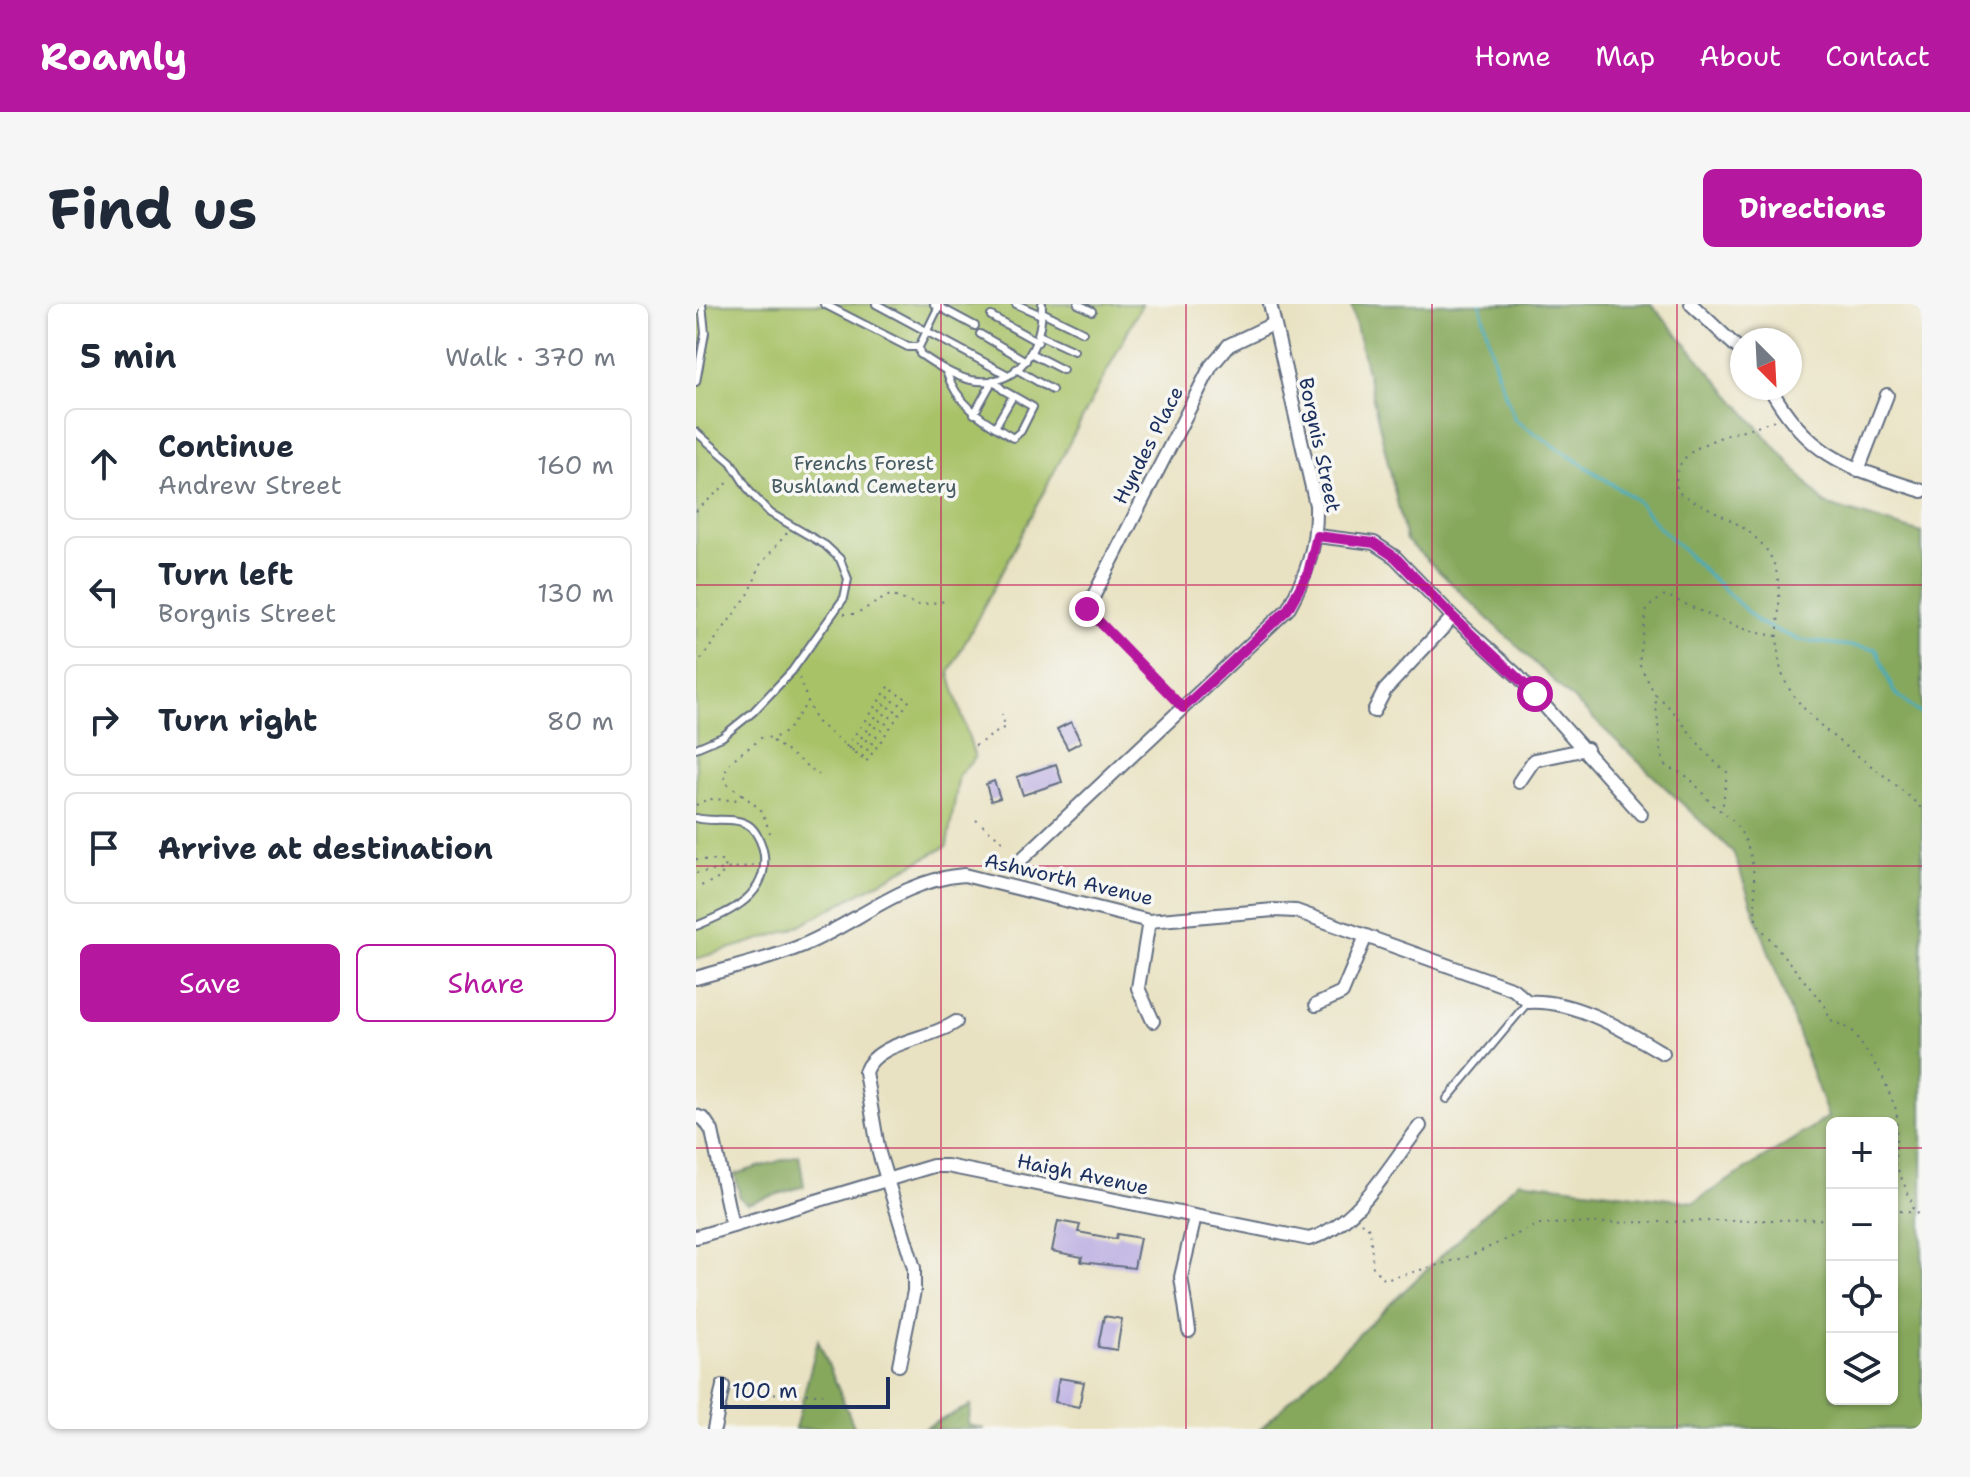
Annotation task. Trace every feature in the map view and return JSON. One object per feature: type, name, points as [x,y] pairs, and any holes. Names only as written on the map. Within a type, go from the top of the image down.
[{"type":"street","name":"Borgnis Street","points":[[1023,858],[1288,609],[1308,573],[1317,536],[1316,505],[1270,304]]},
{"type":"street","points":[[1691,304],[1730,341]]},
{"type":"street","name":"Hyndes Place","points":[[1087,609],[1211,366],[1229,345],[1273,324]]},
{"type":"street","points":[[1858,470],[1887,395]]},
{"type":"street","points":[[1777,400],[1794,428],[1818,450],[1858,470],[1922,491]]},
{"type":"street","points":[[1317,536],[1374,543],[1395,557],[1453,617],[1518,676],[1587,749],[1641,814]]},
{"type":"street","points":[[1374,711],[1385,690],[1453,617]]},
{"type":"street","points":[[1519,782],[1534,760],[1587,749]]},
{"type":"street","name":"Ashworth Avenue","points":[[696,978],[798,948],[910,886],[937,877],[964,875],[1149,921],[1285,910],[1513,989],[1528,1002],[1552,1000],[1629,1033],[1663,1053]]},
{"type":"street","points":[[1149,921],[1138,988],[1153,1021]]},
{"type":"street","points":[[1316,1005],[1342,993],[1366,936]]},
{"type":"street","points":[[899,1365],[914,1291],[914,1268],[888,1180],[865,1072],[868,1062],[878,1053],[940,1033],[956,1022]]},
{"type":"street","points":[[696,1116],[704,1119],[712,1131],[732,1226]]},
{"type":"street","name":"Haigh Avenue","points":[[696,1237],[933,1166],[947,1166],[1309,1239],[1328,1233],[1351,1213],[1420,1126]]},
{"type":"street","points":[[1189,1331],[1181,1277],[1195,1217]]},
{"type":"street","points":[[714,1429],[722,1389]]},
{"type":"lane","points":[[696,382],[705,333],[702,304]]},
{"type":"lane","points":[[824,304],[908,347],[919,347]]},
{"type":"lane","points":[[876,304],[1006,374]]},
{"type":"lane","points":[[1016,304],[1042,310],[1083,332]]},
{"type":"lane","points":[[1078,304],[1092,311]]},
{"type":"lane","points":[[975,326],[937,305],[919,347],[920,354],[946,371],[971,380],[993,380],[1016,369],[1032,354],[1042,310]]},
{"type":"lane","points":[[991,316],[1074,351]]},
{"type":"lane","points":[[980,334],[1026,361]]},
{"type":"lane","points":[[1032,354],[1063,370]]},
{"type":"lane","points":[[1016,369],[1052,390]]},
{"type":"lane","points":[[946,371],[951,387],[974,414],[1013,438],[1021,431],[1033,407],[993,380]]},
{"type":"lane","points":[[974,414],[993,380]]},
{"type":"lane","points":[[995,427],[1013,396]]},
{"type":"lane","points":[[696,432],[731,462],[750,492],[770,513],[840,559],[848,579],[844,598],[792,671],[753,712],[722,737],[696,748]]},
{"type":"lane","points":[[696,818],[708,822],[731,820],[750,826],[763,846],[765,864],[753,894],[731,911],[696,926]]},
{"type":"lane","points":[[1447,1099],[1528,1002]]},
{"type":"path","points":[[1782,409],[1774,421],[1694,449],[1682,458],[1675,481],[1678,492],[1740,525],[1760,541],[1775,562],[1781,599],[1777,636],[1780,664],[1788,688],[1820,723],[1901,788],[1922,809]]},
{"type":"path","points":[[696,511],[707,498],[739,475]]},
{"type":"path","points":[[696,666],[750,592],[760,565],[792,525]]},
{"type":"path","points":[[834,612],[855,614],[890,595],[918,605],[946,601]]},
{"type":"path","points":[[1722,812],[1727,772],[1705,756],[1674,710],[1655,694],[1639,664],[1647,608],[1665,595],[1700,610],[1710,618],[1755,633],[1777,636]]},
{"type":"path","points":[[1087,609],[1183,708]]},
{"type":"path","points":[[792,671],[800,679],[806,705],[824,731],[866,762],[911,698]]},
{"type":"path","points":[[846,748],[891,684]]},
{"type":"path","points":[[851,752],[896,687]]},
{"type":"path","points":[[856,755],[901,691]]},
{"type":"path","points":[[1655,694],[1661,754],[1666,767],[1689,775],[1732,820],[1749,846],[1757,877],[1756,922],[1825,1006],[1831,1020],[1852,1030],[1882,1075],[1897,1112],[1895,1163],[1913,1205],[1912,1212]]},
{"type":"path","points":[[861,758],[906,695]]},
{"type":"path","points":[[773,740],[784,736],[806,705]]},
{"type":"path","points":[[975,746],[1005,727],[1002,714]]},
{"type":"path","points":[[770,833],[762,811],[725,782],[724,772],[730,761],[762,737],[773,740],[819,775]]},
{"type":"path","points":[[696,805],[708,799],[735,800],[741,794]]},
{"type":"path","points":[[976,820],[1005,843]]},
{"type":"path","points":[[990,881],[1023,858]]},
{"type":"path","points":[[696,859],[721,861],[726,865],[720,878],[696,888]]},
{"type":"path","points":[[696,873],[765,864]]},
{"type":"path","points":[[1898,1211],[1922,1214]]},
{"type":"path","points":[[1351,1213],[1370,1229],[1373,1268],[1385,1280],[1470,1256],[1539,1224],[1826,1219]]},
{"type":"path","points":[[722,1389],[823,1394]]},
{"type":"green space","name":"Frenchs Forest Bushland Cemetery","points":[[696,304],[1142,304],[949,673],[975,758],[959,775],[947,846],[791,930],[696,959]]},
{"type":"green space","points":[[1351,304],[1651,304],[1730,395],[1730,400],[1735,400],[1825,504],[1922,533],[1922,1429],[1260,1429],[1519,1181],[1694,1202],[1826,1118],[1826,1405],[1898,1405],[1898,1117],[1828,1117],[1733,852],[1406,540]]},
{"type":"green space","points":[[799,1155],[804,1186],[747,1204],[740,1198],[735,1174]]},
{"type":"green space","points":[[818,1340],[855,1429],[795,1429]]},
{"type":"green space","points":[[971,1405],[968,1425],[985,1429],[923,1429]]},
{"type":"building","points":[[1071,722],[1081,742],[1068,749],[1057,729]]},
{"type":"building","points":[[1056,764],[1062,782],[1023,795],[1017,777]]},
{"type":"building","points":[[994,781],[1000,798],[991,801],[986,784]]},
{"type":"building","points":[[1058,1221],[1080,1225],[1078,1232],[1116,1239],[1117,1234],[1140,1238],[1134,1268],[1081,1262],[1082,1257],[1052,1251]]},
{"type":"building","points":[[1104,1316],[1122,1319],[1117,1350],[1098,1347]]},
{"type":"building","points":[[1059,1378],[1084,1382],[1079,1407],[1055,1402]]},
{"type":"waterway","points":[[1480,304],[1497,372],[1515,420],[1636,500],[1658,526],[1759,623],[1799,640],[1876,649],[1894,692],[1922,715]]},
{"type":"route","points":[[1087,609],[1183,708],[1288,609],[1308,573],[1317,536],[1374,543],[1395,557],[1535,694]]}]
